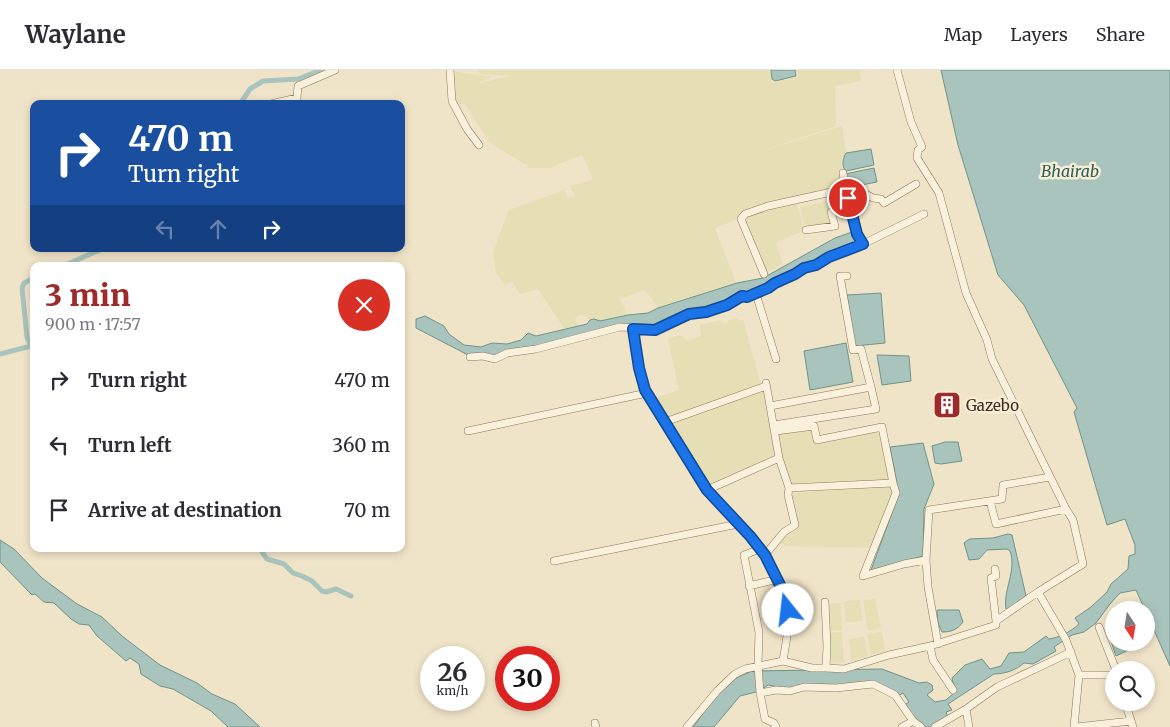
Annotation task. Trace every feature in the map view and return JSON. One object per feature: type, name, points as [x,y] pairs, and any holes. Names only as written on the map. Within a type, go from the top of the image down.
[{"type":"street","points":[[291,100],[296,99],[298,96],[298,86],[335,70]]},
{"type":"street","points":[[450,70],[452,101],[467,129],[480,145]]},
{"type":"street","points":[[897,70],[911,122],[922,147],[918,150],[917,158],[939,193],[966,293],[987,340],[992,359],[1066,510],[1073,520],[1083,564],[996,621]]},
{"type":"street","points":[[844,173],[845,189],[857,234],[863,244]]},
{"type":"street","points":[[806,230],[835,226],[831,212],[841,208],[841,206],[864,193],[873,198],[881,199],[884,203],[916,184]]},
{"type":"street","points":[[764,274],[741,219],[744,214],[768,206],[845,189]]},
{"type":"street","points":[[470,357],[483,356],[495,359],[507,353],[536,349],[620,327],[655,330],[689,314],[706,312],[727,305],[742,296],[747,297],[756,294],[804,268],[816,265],[829,257],[863,244],[924,214]]},
{"type":"street","points":[[775,428],[876,409],[861,349],[853,350],[840,276],[847,276]]},
{"type":"street","points":[[756,294],[776,359]]},
{"type":"street","points":[[633,329],[639,368],[647,393],[707,490],[750,536],[778,579],[786,597],[788,610],[783,661]]},
{"type":"street","points":[[665,422],[766,384],[779,458],[789,488],[788,495],[795,525],[784,532],[762,552],[744,555],[759,632],[758,667],[760,692],[765,718],[774,723],[776,727]]},
{"type":"street","points":[[770,406],[871,388]]},
{"type":"street","points":[[468,431],[647,393]]},
{"type":"street","points":[[775,428],[814,426],[818,440],[882,427],[896,493],[863,576],[904,564],[926,560]]},
{"type":"street","points":[[707,490],[779,458]]},
{"type":"street","points":[[938,644],[929,600],[926,560],[929,510],[1002,499],[1003,485],[1050,477]]},
{"type":"street","points":[[789,488],[893,482]]},
{"type":"street","points":[[990,501],[996,524],[1066,510]]},
{"type":"street","points":[[554,561],[738,524]]},
{"type":"street","points":[[687,727],[717,691],[735,674],[745,669],[783,661],[812,668],[844,670],[889,655],[938,644],[996,625],[991,578],[996,576],[995,570]]},
{"type":"street","points":[[750,586],[778,579]]},
{"type":"street","points":[[1038,592],[1066,640],[1079,675],[1075,727],[1132,724],[1128,711]]},
{"type":"street","points":[[825,602],[826,668]]},
{"type":"street","points":[[1099,627],[1112,661]]},
{"type":"street","points":[[930,646],[932,660],[953,690]]},
{"type":"street","points":[[935,727],[966,709],[997,687],[1071,652]]},
{"type":"street","points":[[1079,675],[1105,676]]},
{"type":"street","points":[[760,692],[790,691],[804,687],[836,688],[872,684],[895,695],[913,721],[921,727]]},
{"type":"street","points":[[966,709],[969,727]]},
{"type":"street","points":[[902,727],[913,721]]},
{"type":"shaded area","points":[[477,70],[770,70],[772,83],[798,77],[797,70],[860,70],[861,81],[835,86],[836,126],[746,156],[842,126],[846,151],[842,159],[842,189],[796,200],[804,230],[776,243],[783,264],[764,274],[741,218],[715,228],[736,282],[658,307],[645,290],[620,299],[628,315],[600,321],[590,320],[581,314],[575,318],[579,326],[567,329],[563,327],[538,289],[520,294],[512,281],[505,285],[496,273],[493,252],[509,210],[564,190],[568,199],[575,196],[570,186],[593,179],[582,155],[550,168],[528,168],[527,163],[526,165],[490,143],[465,104],[454,104],[450,71],[492,77],[476,84],[510,76],[480,74]]},
{"type":"shaded area","points":[[827,201],[834,226],[806,230],[800,207]]},
{"type":"shaded area","points":[[737,318],[739,321],[743,319],[761,386],[665,419],[653,399],[679,390],[668,339],[680,335],[687,340],[701,336],[700,325],[721,320],[723,324],[728,323],[728,320]]},
{"type":"shaded area","points":[[764,389],[776,457],[710,484],[669,423]]},
{"type":"shaded area","points":[[812,428],[818,444],[879,431],[890,480],[791,486],[782,458],[778,433]]},
{"type":"shaded area","points":[[894,487],[895,493],[874,548],[786,546],[779,543],[788,532],[797,526],[789,493]]},
{"type":"shaded area","points":[[875,599],[881,628],[868,631],[863,600]]},
{"type":"shaded area","points":[[860,600],[862,621],[846,622],[844,601]]},
{"type":"shaded area","points":[[841,603],[842,630],[830,631],[829,604]]},
{"type":"shaded area","points":[[842,632],[844,662],[831,663],[830,633]]},
{"type":"shaded area","points":[[882,632],[885,651],[871,655],[867,634]]},
{"type":"shaded area","points":[[864,637],[868,656],[851,661],[849,639]]},
{"type":"water","points":[[771,70],[795,70],[796,76],[775,81],[772,79]]},
{"type":"water","name":"Bhairab","points":[[941,70],[1170,70],[1170,666],[1155,632],[1155,601],[1141,601],[1136,590],[1120,593],[1113,601],[1105,601],[1105,611],[1096,623],[1084,632],[1072,635],[1054,647],[1056,651],[1033,664],[1024,663],[1010,671],[994,674],[948,704],[952,710],[946,712],[948,717],[931,727],[923,727],[903,706],[909,702],[903,693],[898,696],[889,688],[870,682],[789,689],[768,685],[760,691],[740,696],[714,727],[693,727],[718,693],[734,679],[752,671],[882,669],[919,683],[927,682],[932,685],[933,690],[927,695],[935,702],[946,700],[955,692],[952,678],[965,665],[982,659],[990,669],[1001,666],[1009,653],[1024,652],[1046,636],[1049,639],[1057,637],[1076,627],[1079,624],[1075,618],[1091,607],[1107,592],[1111,584],[1128,569],[1129,556],[1135,554],[1135,545],[1125,519],[1107,525],[1074,412],[1077,408],[1024,305],[998,275],[958,145]]},
{"type":"water","points":[[871,149],[874,165],[846,171],[843,167],[843,162],[846,153]]},
{"type":"water","points":[[874,168],[877,182],[846,188],[845,174]]},
{"type":"water","points":[[852,232],[859,242],[757,290],[650,328],[635,325],[495,357],[481,354],[468,355],[416,328],[416,319],[425,316],[444,326],[449,334],[464,345],[481,347],[492,343],[507,344],[521,340],[528,333],[536,336],[587,324],[590,320],[594,319],[600,321],[648,313],[658,308],[737,283],[763,278],[835,238]]},
{"type":"water","points":[[881,293],[885,343],[855,346],[847,295]]},
{"type":"water","points":[[846,343],[853,382],[810,390],[804,351]]},
{"type":"water","points":[[877,355],[909,356],[911,381],[882,385]]},
{"type":"water","points":[[945,442],[958,442],[962,461],[935,463],[932,446]]},
{"type":"water","points":[[923,443],[934,484],[924,509],[923,556],[871,570],[899,494],[890,447]]},
{"type":"water","points":[[1008,534],[1012,535],[1026,596],[1008,610],[1006,609],[1006,594],[1012,566],[1010,551],[1007,549],[987,550],[979,559],[969,560],[964,543],[969,539],[993,538]]},
{"type":"water","points":[[0,540],[14,549],[42,578],[77,604],[102,617],[122,636],[160,665],[197,683],[212,694],[235,704],[260,727],[228,727],[211,711],[173,689],[160,686],[141,674],[139,664],[130,658],[126,661],[97,636],[89,625],[79,624],[54,603],[44,602],[35,594],[32,595],[0,562]]},
{"type":"water","points":[[937,610],[959,610],[963,622],[954,630],[942,632],[938,623]]},
{"type":"water","points":[[1114,651],[1126,651],[1116,656]]},
{"type":"waterway","points":[[243,100],[250,89],[263,81],[298,79],[321,70]]},
{"type":"waterway","points":[[72,262],[95,252]]},
{"type":"waterway","points":[[30,280],[24,283],[22,288],[27,337],[30,344]]},
{"type":"waterway","points":[[0,354],[30,346]]},
{"type":"waterway","points":[[262,552],[267,559],[284,564],[293,573],[312,581],[322,591],[326,592],[336,589],[351,596]]},
{"type":"place","name":"Gazebo","points":[[947,405]]},
{"type":"route","points":[[788,610],[786,597],[765,555],[707,490],[645,390],[639,368],[633,329],[655,330],[689,314],[706,312],[727,305],[742,296],[747,297],[756,294],[804,268],[816,265],[820,261],[863,244],[852,219],[848,198]]}]
